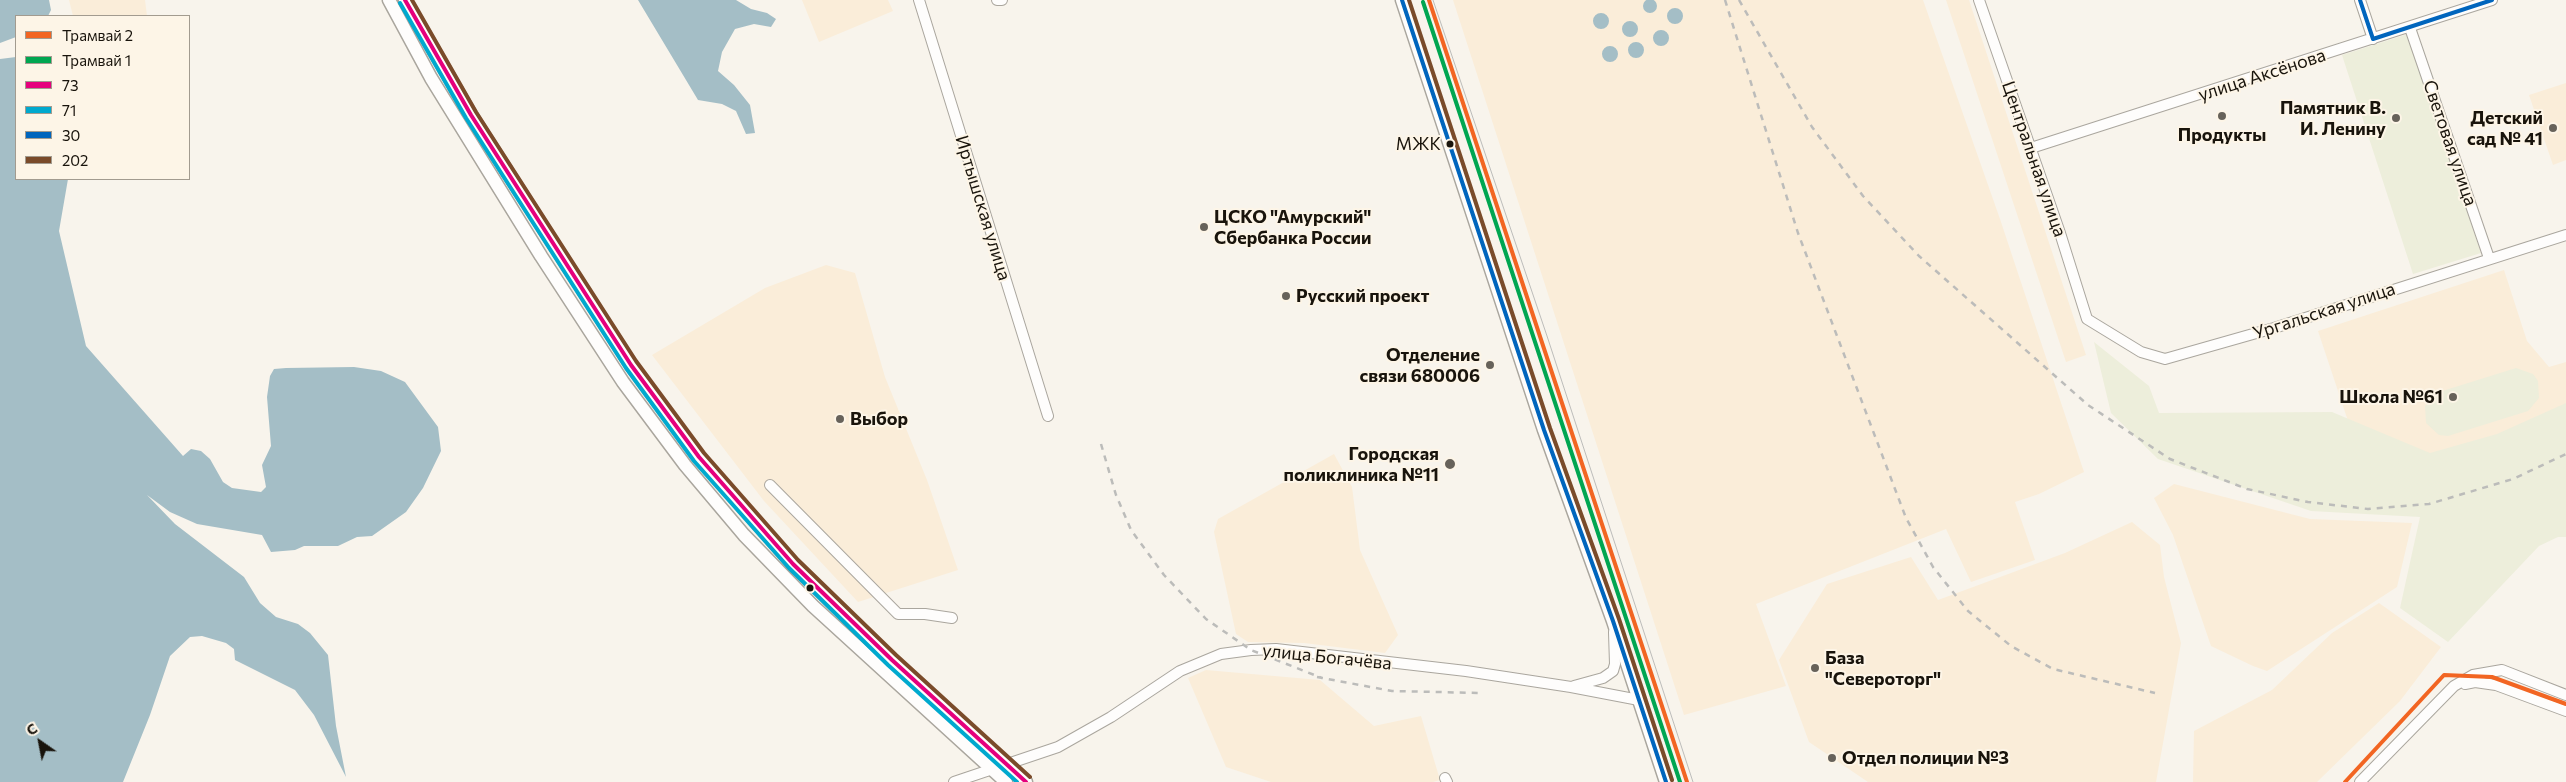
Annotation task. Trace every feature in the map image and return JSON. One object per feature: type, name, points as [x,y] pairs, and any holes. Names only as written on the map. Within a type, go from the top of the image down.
[{"type":"main road","points":[[390,0],[431,78],[551,272],[623,382],[685,465],[744,535],[813,606],[1006,782]]},
{"type":"main road","points":[[405,0],[470,115],[625,357],[699,456],[792,564],[892,660],[1026,782]]},
{"type":"main road","points":[[1402,0],[1544,430],[1613,621],[1666,782]]},
{"type":"street","name":"Иртышская улица","points":[[919,0],[1048,416]]},
{"type":"street","name":"Центральная улица","points":[[1979,0],[2031,148],[2087,319]]},
{"type":"street","points":[[2360,0],[2373,39]]},
{"type":"street","name":"улица Аксёнова","points":[[2031,148],[2410,28],[2492,0]]},
{"type":"street","name":"Световая улица","points":[[2410,28],[2489,258]]},
{"type":"street","name":"Ургальская улица","points":[[2087,319],[2141,352],[2165,359],[2274,328],[2566,235]]},
{"type":"street","points":[[770,485],[898,614],[924,614],[952,618]]},
{"type":"street","points":[[1571,687],[1603,678],[1612,670],[1615,664],[1613,621]]},
{"type":"street","name":"улица Богачёва","points":[[954,782],[1058,747],[1111,717],[1180,671],[1224,653],[1276,649],[1466,671],[1571,687],[1639,700]]},
{"type":"street","points":[[2360,782],[2454,686],[2474,676],[2502,670],[2566,695]]},
{"type":"street","points":[[2454,686],[2475,682],[2496,685],[2566,711]]},
{"type":"shaded area","points":[[69,0],[145,0],[147,15],[73,15]]},
{"type":"shaded area","points":[[802,0],[888,0],[893,11],[819,42]]},
{"type":"shaded area","points":[[1453,0],[1923,0],[2000,219],[2084,472],[2039,494],[2015,502],[2035,560],[1971,582],[1946,529],[1756,604],[1786,686],[1684,715]]},
{"type":"shaded area","points":[[1946,0],[1969,0],[2086,355],[2066,362]]},
{"type":"shaded area","name":"Детский сад № 41","points":[[2566,83],[2566,160],[2553,165],[2529,95]]},
{"type":"shaded area","points":[[826,265],[855,273],[885,377],[927,480],[958,570],[858,602],[764,501],[652,355],[765,288]]},
{"type":"shaded area","name":"Школа №61","points":[[2504,270],[2527,341],[2549,367],[2566,362],[2566,426],[2432,472],[2359,454],[2318,331]]},
{"type":"shaded area","points":[[1334,454],[1352,487],[1360,550],[1398,635],[1385,653],[1304,643],[1248,642],[1236,634],[1214,532],[1218,519]]},
{"type":"shaded area","points":[[2174,484],[2310,519],[2412,523],[2397,587],[2267,671],[2253,666],[2211,646],[2173,535],[2154,498]]},
{"type":"shaded area","points":[[2132,522],[2160,545],[2164,577],[2181,643],[2156,782],[1868,782],[1809,742],[1779,660],[1827,584],[1911,557],[1938,600],[2065,553]]},
{"type":"shaded area","points":[[2379,603],[2441,647],[2400,701],[2317,782],[2193,782],[2194,731],[2272,690],[2332,633]]},
{"type":"shaded area","points":[[1206,670],[1320,680],[1374,726],[1421,716],[1440,780],[1433,782],[1271,782],[1226,767],[1188,678]]},
{"type":"green space","points":[[2408,34],[2481,253],[2413,274],[2342,55]]},
{"type":"green space","points":[[2094,342],[2149,386],[2159,413],[2332,412],[2430,453],[2497,434],[2566,403],[2566,537],[2558,537],[2539,546],[2448,642],[2400,608],[2420,517],[2311,511],[2158,459],[2111,413]]},
{"type":"green space","points":[[2516,368],[2533,374],[2538,381],[2539,398],[2528,411],[2448,436],[2439,435],[2426,423],[2425,406],[2436,393]]},
{"type":"water","points":[[1647,-1],[1653,-1],[1657,6],[1653,13],[1647,13],[1643,9],[1643,3]]},
{"type":"water","points":[[0,0],[49,0],[51,10],[48,15],[15,15],[15,37],[0,43]]},
{"type":"water","points":[[638,0],[736,0],[751,9],[767,13],[776,19],[771,27],[754,24],[735,29],[722,52],[718,71],[734,85],[750,105],[755,133],[746,134],[736,111],[722,104],[698,100]]},
{"type":"water","points":[[1672,8],[1678,8],[1683,13],[1681,22],[1672,24],[1667,19],[1667,13]]},
{"type":"water","points":[[1598,13],[1604,13],[1609,18],[1607,27],[1598,29],[1593,24],[1593,18]]},
{"type":"water","points":[[1627,21],[1633,21],[1638,26],[1636,35],[1627,37],[1622,32],[1622,26]]},
{"type":"water","points":[[1658,30],[1664,30],[1669,35],[1667,44],[1658,46],[1653,41],[1653,35]]},
{"type":"water","points":[[1633,42],[1639,42],[1644,47],[1642,56],[1633,58],[1628,53],[1628,47]]},
{"type":"water","points":[[1607,46],[1613,46],[1618,51],[1616,60],[1607,62],[1602,57],[1602,51]]},
{"type":"water","points":[[15,57],[15,180],[68,180],[59,231],[86,346],[183,456],[191,449],[201,451],[210,459],[223,482],[232,488],[261,492],[266,487],[262,465],[271,446],[267,397],[270,376],[274,369],[354,367],[381,371],[405,382],[438,427],[441,451],[423,488],[406,512],[372,536],[357,537],[338,546],[304,546],[295,550],[271,552],[262,535],[197,524],[170,512],[147,495],[175,524],[244,577],[260,603],[276,617],[298,624],[310,633],[328,655],[336,726],[346,777],[314,715],[295,690],[235,660],[234,649],[226,643],[202,636],[190,637],[170,656],[150,715],[123,782],[0,782],[0,59]]},
{"type":"tram line","name":"2","points":[[1429,0],[1687,782]]},
{"type":"tram line","points":[[1433,0],[1547,336],[1693,782]]},
{"type":"tram line","name":"1","points":[[1423,2],[1680,782]]},
{"type":"tram line","name":"2","points":[[2345,782],[2444,675],[2492,677],[2566,704]]},
{"type":"railway","points":[[1725,0],[1798,233],[1906,518],[1933,567],[1968,611],[2011,646],[2053,669],[2155,693]]},
{"type":"railway","points":[[1739,0],[1812,127],[1863,196],[1919,256],[2088,405],[2170,459],[2247,489],[2308,502],[2368,509],[2429,504],[2513,479],[2566,454]]},
{"type":"railway","points":[[1101,444],[1116,495],[1131,530],[1164,575],[1206,619],[1251,650],[1322,678]]},
{"type":"railway","points":[[1317,677],[1392,691],[1481,693]]},
{"type":"transit line","name":"73","points":[[405,0],[471,115],[631,365],[699,457],[793,564],[892,660],[1026,782]]},
{"type":"transit line","name":"202","points":[[412,0],[476,112],[636,361],[704,453],[798,560],[896,655],[1030,777]]},
{"type":"transit line","name":"30","points":[[1402,0],[1544,430],[1613,621],[1666,782]]},
{"type":"transit line","name":"202","points":[[1409,0],[1550,428],[1619,619],[1672,780]]},
{"type":"transit line","name":"30","points":[[2360,0],[2373,39]]},
{"type":"transit line","name":"30","points":[[2373,39],[2492,0]]},
{"type":"transit line","name":"71","points":[[400,3],[466,118],[626,368],[694,461],[789,568],[888,665],[1017,782]]},
{"type":"place","name":"Продукты","points":[[2222,116]]},
{"type":"place","name":"Памятник В. И. Ленину","points":[[2396,118]]},
{"type":"place","name":"Детский сад № 41","points":[[2553,128]]},
{"type":"place","name":"МЖК","points":[[1450,144]]},
{"type":"place","name":"ЦСКО \"Амурский\" Сбербанка России","points":[[1204,227]]},
{"type":"place","name":"Русский проект","points":[[1286,296]]},
{"type":"place","name":"Отделение связи 680006","points":[[1490,365]]},
{"type":"place","name":"Школа №61","points":[[2453,397]]},
{"type":"place","name":"Выбор","points":[[840,419]]},
{"type":"place","name":"Городская поликлиника №11","points":[[1450,464]]},
{"type":"place","name":"База \"Североторг\"","points":[[1815,668]]},
{"type":"place","name":"Отдел полиции №3","points":[[1832,758]]}]
